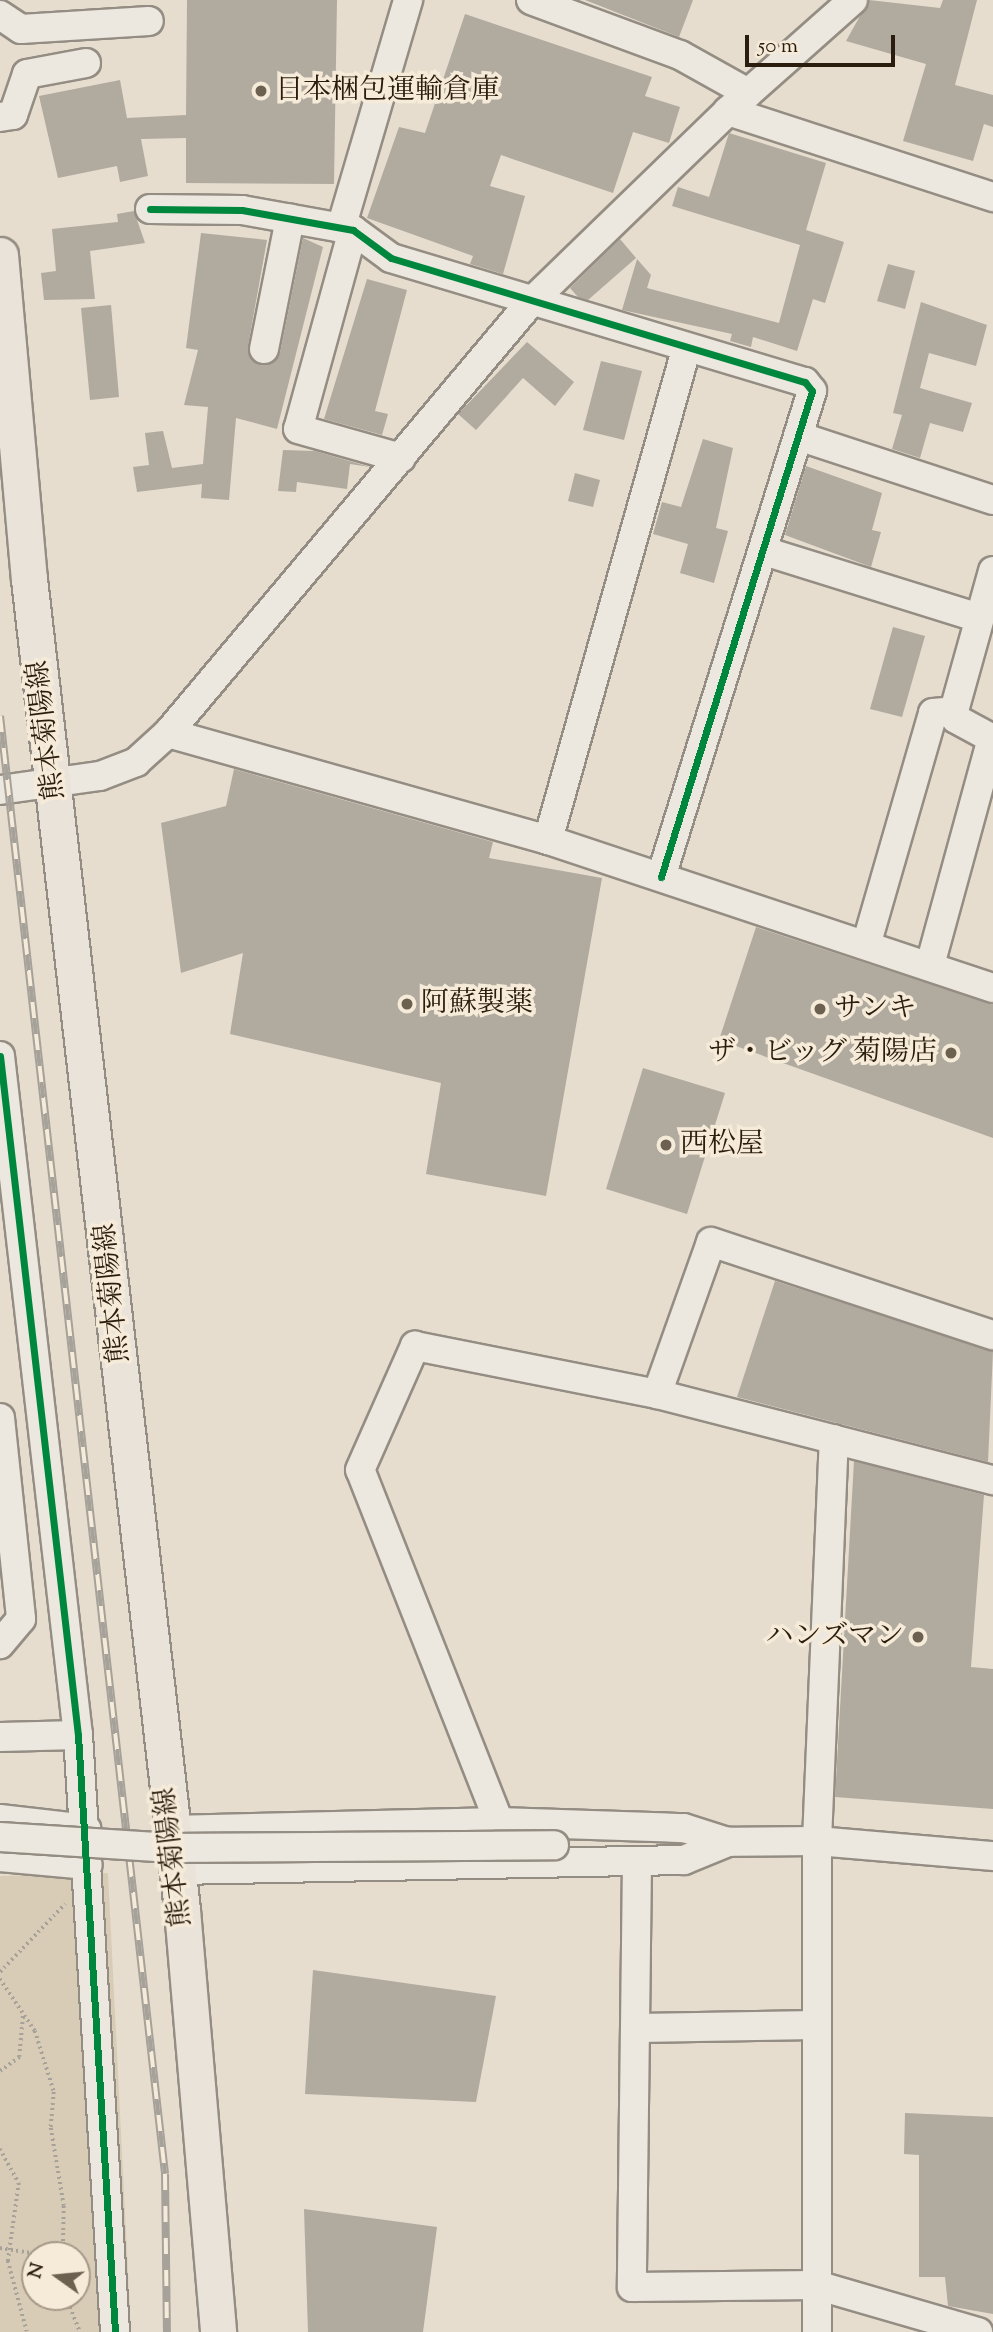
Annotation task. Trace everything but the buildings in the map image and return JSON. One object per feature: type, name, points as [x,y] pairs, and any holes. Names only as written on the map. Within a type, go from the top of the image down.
[{"type":"main road","name":"熊本菊陽線","points":[[0,255],[53,780],[177,1871],[218,2332]]},
{"type":"street","points":[[401,458],[298,429],[347,229],[408,0]]},
{"type":"street","points":[[531,0],[680,55],[738,102],[993,197]]},
{"type":"street","points":[[0,790],[53,780],[100,776],[136,762],[168,733],[530,303],[738,102],[853,0]]},
{"type":"street","points":[[0,15],[21,29],[149,21]]},
{"type":"street","points":[[0,117],[13,115],[27,74],[86,63]]},
{"type":"street","points":[[150,209],[242,210],[347,229],[391,258],[686,351],[805,382],[812,391],[661,877]]},
{"type":"street","points":[[264,349],[290,219]]},
{"type":"street","points":[[548,840],[686,351]]},
{"type":"street","points":[[798,436],[993,500]]},
{"type":"street","points":[[764,551],[979,618]]},
{"type":"street","points":[[930,965],[992,739],[956,719],[954,711],[993,571]]},
{"type":"street","points":[[867,942],[933,713],[954,711]]},
{"type":"street","points":[[168,733],[548,840],[867,942],[993,988]]},
{"type":"street","points":[[0,1056],[78,1735],[116,2332]]},
{"type":"street","points":[[657,1394],[711,1242],[993,1335]]},
{"type":"street","points":[[499,1822],[360,1470],[415,1346],[657,1394],[993,1480]]},
{"type":"street","points":[[0,1418],[21,1619],[0,1644]]},
{"type":"street","points":[[817,2332],[817,1840],[834,1439]]},
{"type":"street","points":[[0,1737],[78,1735]]},
{"type":"street","points":[[0,1819],[86,1829]]},
{"type":"street","points":[[171,1830],[499,1822],[684,1828],[728,1842]]},
{"type":"street","points":[[0,1837],[169,1848],[817,1840],[993,1856]]},
{"type":"street","points":[[177,1871],[684,1860],[728,1842]]},
{"type":"street","points":[[0,1857],[88,1865]]},
{"type":"street","points":[[637,1861],[638,2028],[632,2287],[816,2285],[978,2332]]},
{"type":"street","points":[[638,2028],[816,2025]]},
{"type":"path","points":[[0,1979],[23,2012],[54,2092],[51,2128],[64,2206],[63,2241]]},
{"type":"path","points":[[0,2071],[19,2057],[23,2012]]},
{"type":"path","points":[[0,2149],[6,2155],[19,2183],[11,2248],[12,2288],[27,2332]]},
{"type":"path","points":[[0,2158],[6,2155]]},
{"type":"path","points":[[0,2248],[21,2250]]},
{"type":"path","points":[[72,2311],[80,2332]]},
{"type":"shaded area","points":[[108,1873],[131,2332],[0,2332],[0,1876]]},
{"type":"railway","points":[[0,716],[165,2174],[167,2332]]},
{"type":"cycle path","points":[[150,209],[242,210],[353,230],[391,258],[805,382],[812,391],[661,877]]},
{"type":"cycle path","points":[[0,1056],[78,1735],[115,2332]]},
{"type":"place","name":"日本梱包運輸倉庫","points":[[261,91]]},
{"type":"place","name":"阿蘇製薬","points":[[407,1004]]},
{"type":"place","name":"サンキ","points":[[820,1009]]},
{"type":"place","name":"ザ・ビッグ 菊陽店","points":[[951,1053]]},
{"type":"place","name":"西松屋","points":[[666,1145]]},
{"type":"place","name":"ハンズマン","points":[[918,1637]]}]
